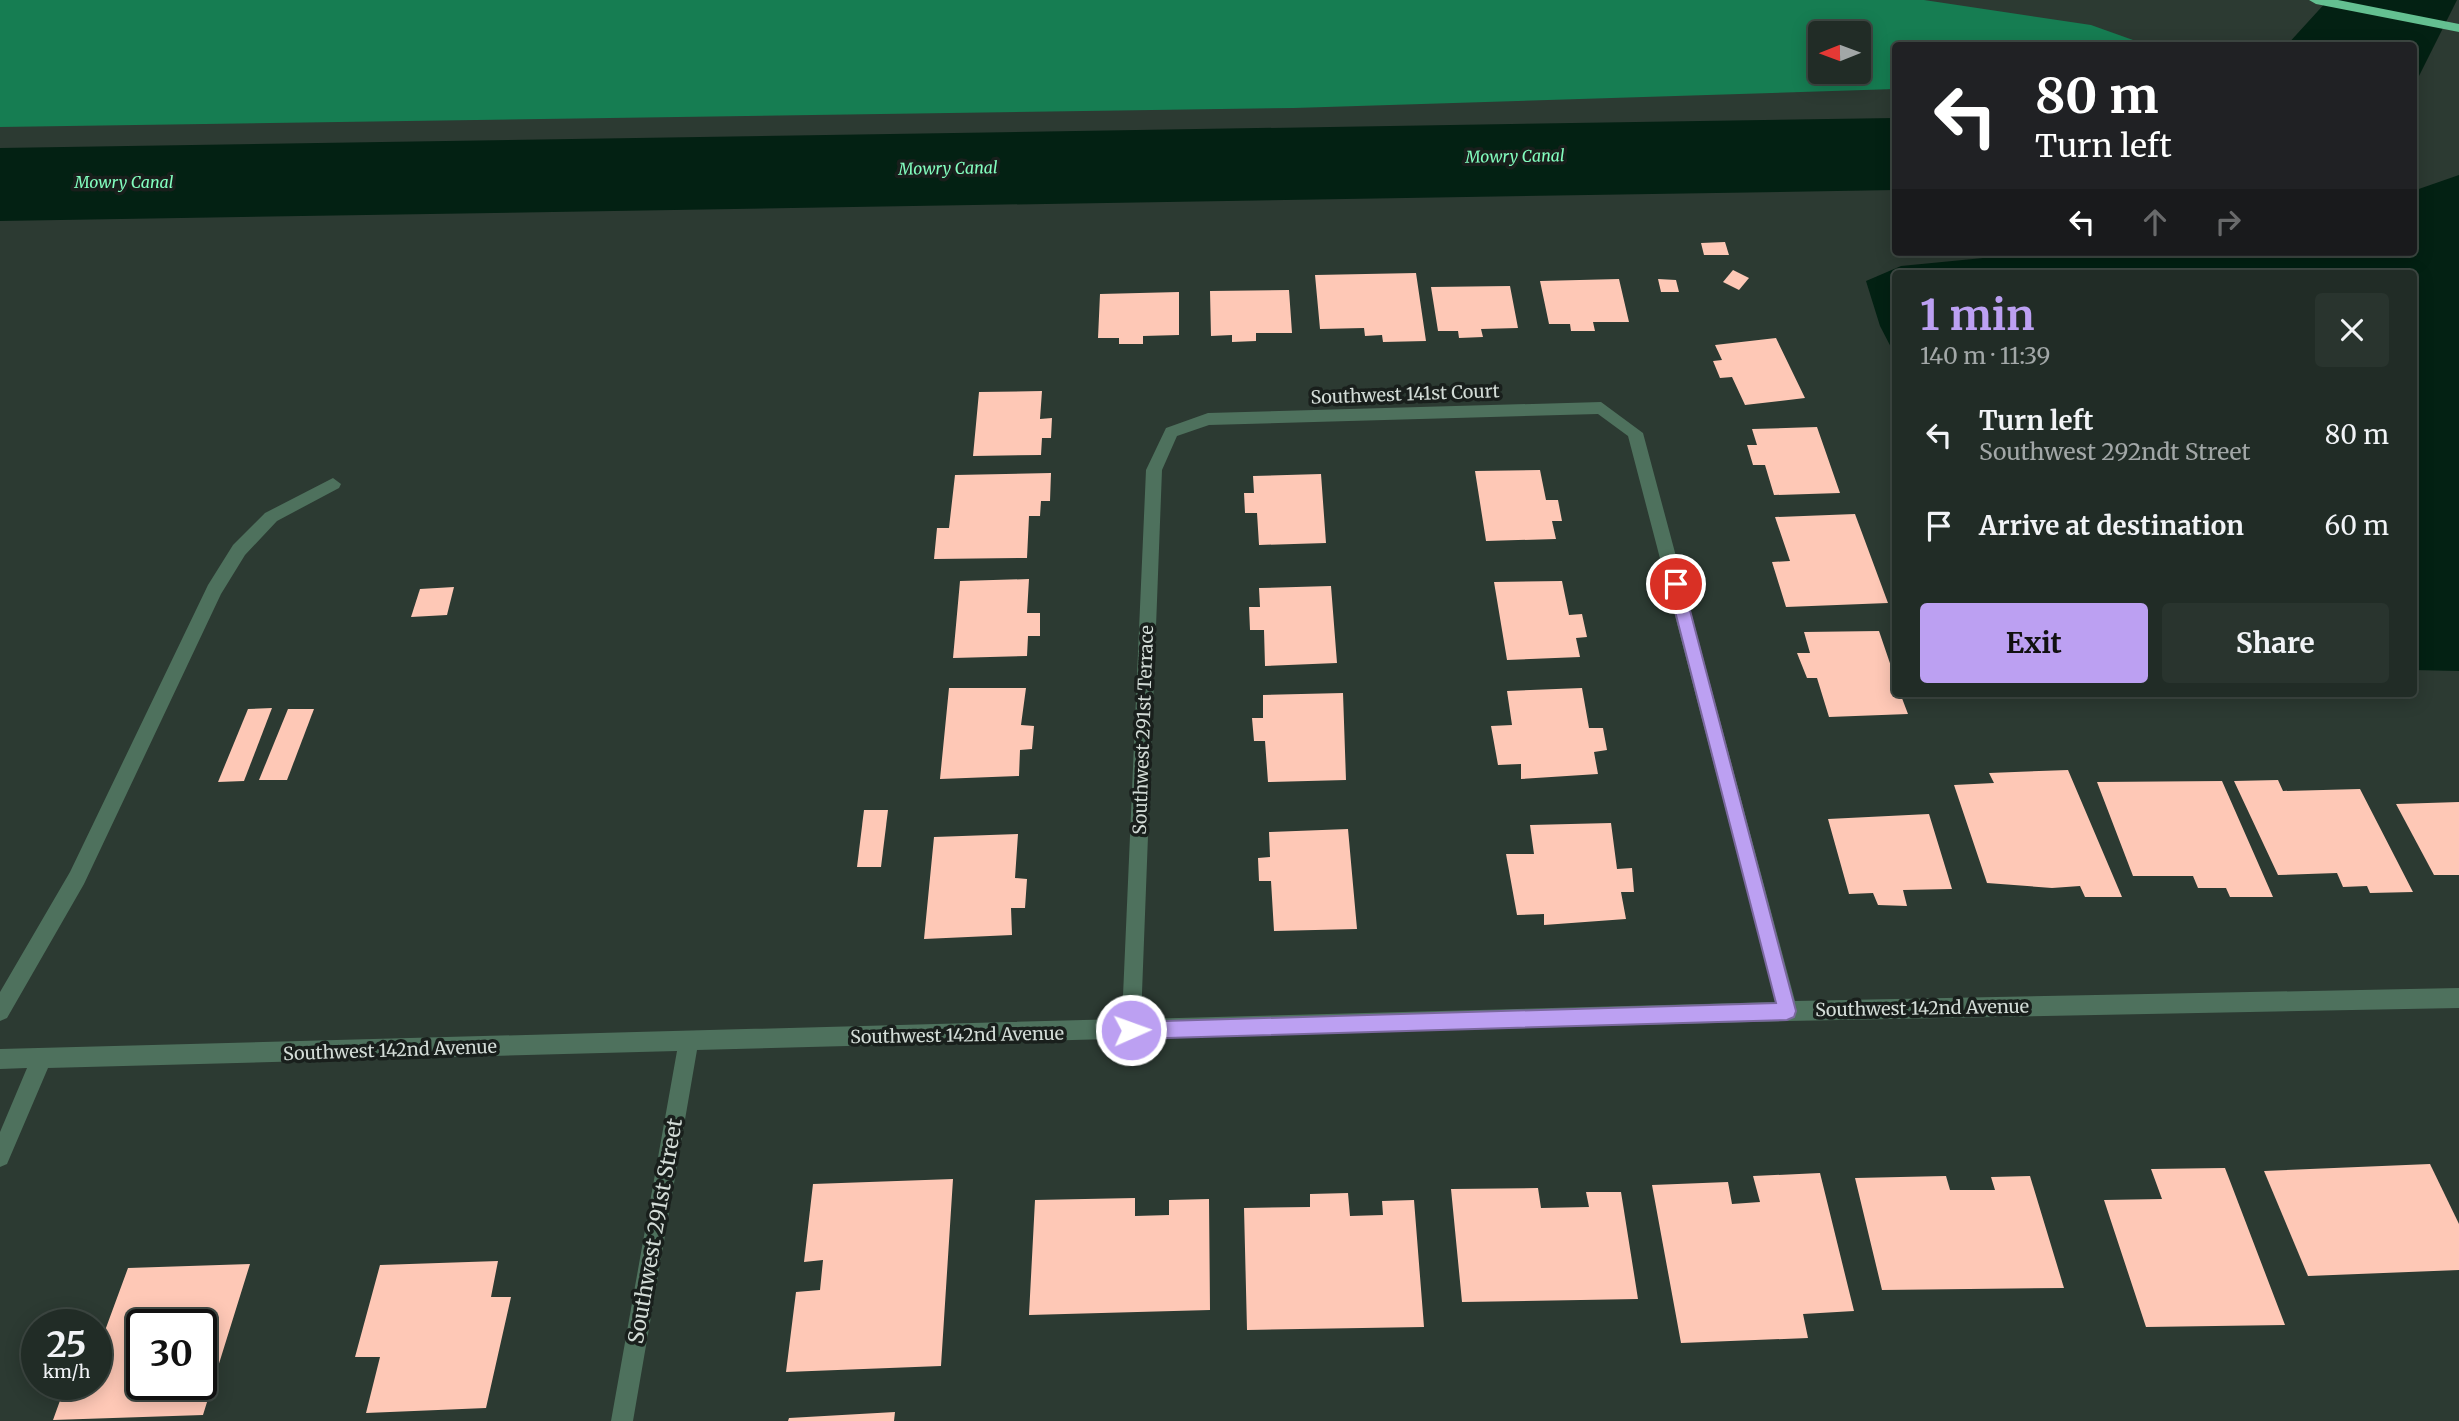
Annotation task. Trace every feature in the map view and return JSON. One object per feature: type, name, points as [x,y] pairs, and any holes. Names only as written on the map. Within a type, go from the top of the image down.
[{"type":"highway","points":[[2318,0],[2459,29]]},
{"type":"street","name":"Southwest 141st Court","points":[[1171,432],[1208,419],[1601,408],[1635,433],[1787,1011]]},
{"type":"street","name":"Southwest 291st Terrace","points":[[1131,1030],[1154,470],[1171,432]]},
{"type":"street","points":[[0,1011],[77,878],[214,590],[239,550],[271,517],[333,484]]},
{"type":"street","name":"Southwest 142nd Avenue","points":[[0,1059],[41,1060],[1787,1011],[2459,998]]},
{"type":"street","name":"Southwest 291st Street","points":[[622,1421],[689,1041]]},
{"type":"street","points":[[0,1157],[41,1060]]},
{"type":"green space","points":[[0,0],[1924,0],[2091,25],[2139,42],[1892,42],[1892,89],[1294,108],[0,127]]},
{"type":"water","points":[[2328,0],[2457,0],[2417,80],[2417,42],[2290,42]]},
{"type":"water","name":"Mowry Canal","points":[[1892,118],[1892,190],[0,221],[0,148]]},
{"type":"water","points":[[2459,175],[2459,671],[2417,670],[2417,270],[1892,270],[1892,349],[1880,326],[1866,281],[1901,266],[2004,256],[2417,256],[2417,190]]},
{"type":"building","points":[[1725,242],[1729,255],[1704,255],[1701,243]]},
{"type":"building","points":[[1733,270],[1749,278],[1739,290],[1723,282]]},
{"type":"building","points":[[1416,273],[1426,341],[1383,342],[1382,335],[1365,336],[1364,328],[1320,329],[1315,275]]},
{"type":"building","points":[[1619,279],[1629,322],[1593,322],[1595,331],[1571,331],[1570,324],[1549,324],[1540,281]]},
{"type":"building","points":[[1658,279],[1676,280],[1679,292],[1661,292]]},
{"type":"building","points":[[1510,286],[1518,328],[1481,329],[1483,337],[1459,338],[1458,331],[1438,331],[1431,287]]},
{"type":"building","points":[[1289,290],[1292,333],[1256,333],[1256,341],[1232,342],[1232,335],[1211,336],[1210,291]]},
{"type":"building","points":[[1179,292],[1179,335],[1143,336],[1143,344],[1119,344],[1119,338],[1098,338],[1100,294]]},
{"type":"building","points":[[1776,338],[1805,398],[1745,405],[1732,377],[1720,378],[1713,361],[1722,360],[1715,345]]},
{"type":"building","points":[[1042,391],[1040,419],[1052,418],[1051,438],[1042,438],[1041,455],[973,456],[979,392]]},
{"type":"building","points":[[1817,427],[1840,493],[1774,495],[1765,465],[1753,465],[1747,445],[1757,445],[1752,429]]},
{"type":"building","points":[[1540,470],[1546,500],[1558,500],[1562,521],[1552,521],[1556,539],[1486,541],[1475,471]]},
{"type":"building","points":[[1051,473],[1050,501],[1041,501],[1040,516],[1029,516],[1027,558],[934,559],[937,528],[949,528],[955,475]]},
{"type":"building","points":[[1321,474],[1326,543],[1259,545],[1257,513],[1245,513],[1244,493],[1254,493],[1253,476]]},
{"type":"building","points":[[1855,514],[1888,603],[1786,607],[1772,562],[1790,561],[1775,517]]},
{"type":"building","points":[[1029,579],[1027,613],[1040,613],[1040,636],[1028,636],[1027,656],[953,658],[960,581]]},
{"type":"building","points":[[1562,581],[1569,615],[1582,614],[1587,637],[1576,638],[1580,657],[1507,660],[1494,582]]},
{"type":"building","points":[[1331,586],[1337,663],[1265,666],[1264,630],[1250,630],[1249,607],[1260,607],[1259,588]]},
{"type":"building","points":[[454,587],[447,615],[411,617],[420,589]]},
{"type":"building","points":[[1879,631],[1892,669],[1892,697],[1902,697],[1908,714],[1829,717],[1817,678],[1807,678],[1797,653],[1810,653],[1804,632]]},
{"type":"building","points":[[949,688],[1026,688],[1021,725],[1034,726],[1032,749],[1020,750],[1019,776],[940,779]]},
{"type":"building","points":[[1582,688],[1589,728],[1603,728],[1607,750],[1594,752],[1598,774],[1521,779],[1521,764],[1498,765],[1491,726],[1512,725],[1507,691]]},
{"type":"building","points":[[1343,693],[1346,780],[1268,782],[1265,741],[1254,741],[1252,718],[1263,718],[1263,695]]},
{"type":"building","points":[[272,708],[244,781],[218,782],[248,709]]},
{"type":"building","points":[[288,709],[314,709],[287,780],[259,780]]},
{"type":"building","points":[[2068,770],[2122,897],[2085,897],[2080,886],[2052,888],[1987,883],[1954,785],[1994,783],[1989,773]]},
{"type":"building","points":[[2278,780],[2283,791],[2360,789],[2413,892],[2370,893],[2367,886],[2343,887],[2337,873],[2278,875],[2234,781]]},
{"type":"building","points":[[2222,781],[2273,897],[2230,897],[2226,888],[2198,888],[2193,876],[2133,876],[2097,782]]},
{"type":"building","points":[[2459,802],[2459,875],[2434,875],[2396,804]]},
{"type":"building","points":[[864,810],[888,810],[881,867],[857,867]]},
{"type":"building","points":[[1929,814],[1952,889],[1903,890],[1907,906],[1878,905],[1873,893],[1849,894],[1828,819]]},
{"type":"building","points":[[1611,823],[1617,869],[1632,868],[1634,892],[1621,892],[1626,919],[1544,925],[1544,914],[1517,915],[1506,854],[1534,854],[1530,825]]},
{"type":"building","points":[[1348,829],[1357,929],[1274,931],[1271,881],[1259,881],[1258,858],[1270,857],[1269,832]]},
{"type":"building","points":[[1018,834],[1015,878],[1027,879],[1025,908],[1011,908],[1012,935],[924,939],[934,837]]},
{"type":"building","points":[[2430,1164],[2459,1224],[2459,1270],[2308,1276],[2264,1171]]},
{"type":"building","points":[[2225,1168],[2285,1325],[2146,1327],[2104,1200],[2162,1199],[2151,1169]]},
{"type":"building","points":[[1820,1173],[1854,1311],[1803,1314],[1808,1338],[1681,1343],[1652,1185],[1728,1182],[1732,1204],[1760,1202],[1753,1176]]},
{"type":"building","points":[[1946,1176],[1950,1190],[1995,1190],[1991,1177],[2030,1176],[2064,1288],[1882,1290],[1855,1178]]},
{"type":"building","points":[[953,1179],[941,1366],[786,1372],[796,1292],[820,1290],[823,1260],[804,1262],[813,1184]]},
{"type":"building","points":[[1538,1188],[1541,1208],[1589,1207],[1586,1192],[1621,1192],[1638,1299],[1462,1302],[1451,1189]]},
{"type":"building","points":[[1348,1193],[1350,1216],[1383,1215],[1382,1201],[1414,1200],[1424,1327],[1247,1330],[1244,1208],[1310,1207],[1310,1194]]},
{"type":"building","points":[[1135,1198],[1135,1216],[1169,1215],[1169,1200],[1209,1199],[1210,1310],[1029,1315],[1035,1200]]},
{"type":"building","points":[[498,1261],[491,1297],[511,1297],[486,1408],[366,1413],[380,1357],[355,1357],[380,1265]]},
{"type":"building","points":[[250,1264],[217,1370],[217,1309],[126,1309],[126,1400],[208,1400],[203,1415],[53,1420],[60,1400],[112,1400],[112,1312],[128,1268]]},
{"type":"building","points":[[895,1412],[894,1421],[788,1421],[789,1418]]},
{"type":"route","points":[[1131,1030],[1787,1011],[1676,584]]}]
